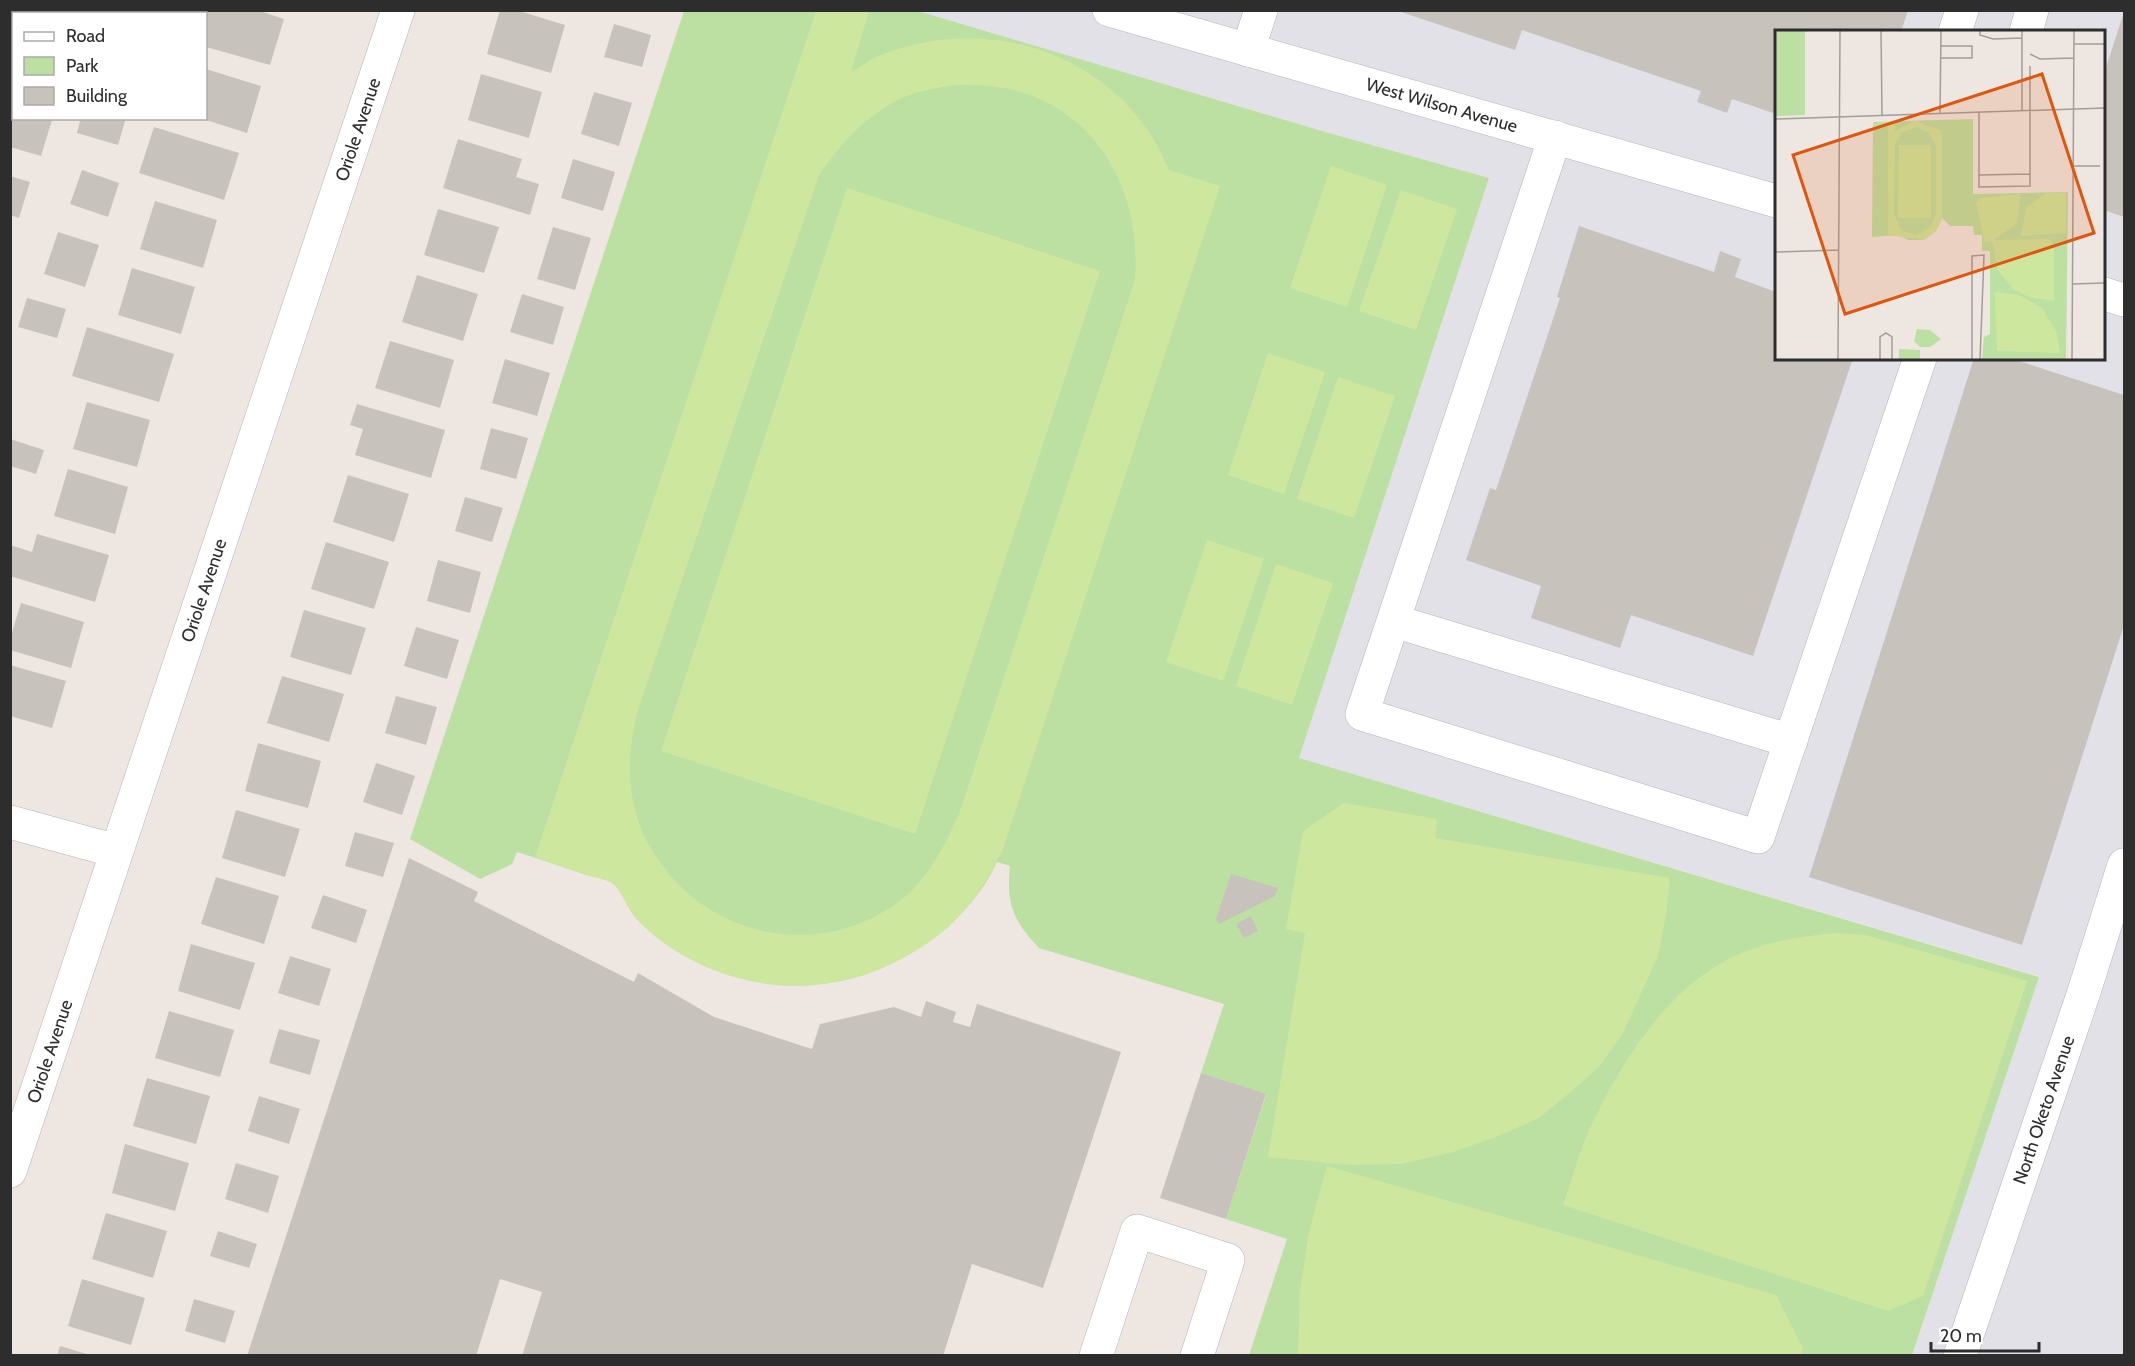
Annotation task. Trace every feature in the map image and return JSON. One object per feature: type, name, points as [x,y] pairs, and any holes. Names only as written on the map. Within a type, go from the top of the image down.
[{"type":"street","name":"Oriole Avenue","points":[[10,1170],[398,10]]},
{"type":"street","name":"West Wilson Avenue","points":[[1109,10],[1775,201]]},
{"type":"street","points":[[1248,50],[1261,10]]},
{"type":"street","points":[[1956,30],[1962,10]]},
{"type":"street","points":[[2027,30],[2032,10]]},
{"type":"street","points":[[1555,137],[1362,714],[1758,837],[1919,360]]},
{"type":"street","points":[[2105,295],[2124,300]]},
{"type":"street","points":[[1394,621],[1791,741]]},
{"type":"street","points":[[10,822],[116,851]]},
{"type":"street","name":"North Oketo Avenue","points":[[1960,1356],[2083,994],[2124,865]]},
{"type":"street","points":[[1096,1356],[1137,1231],[1228,1260],[1197,1356]]},
{"type":"shaded area","points":[[918,11],[2124,11],[2124,1355],[1912,1355],[2039,976],[1299,758],[1489,178]]},
{"type":"green space","points":[[684,11],[918,11],[1489,178],[1299,758],[2039,977],[1912,1355],[1249,1355],[1287,1239],[1226,1219],[1266,1095],[1201,1073],[1224,1004],[1039,948],[1023,929],[1013,911],[1009,891],[1010,866],[997,862],[979,892],[956,919],[943,931],[899,960],[869,973],[838,982],[806,985],[774,984],[742,979],[711,969],[682,955],[642,925],[618,890],[607,880],[517,852],[512,864],[480,879],[410,839]]},
{"type":"green space","points":[[816,11],[869,11],[851,72],[874,58],[913,45],[953,39],[993,40],[1032,48],[1069,62],[1103,83],[1133,111],[1157,145],[1169,170],[1220,186],[1003,849],[977,893],[946,929],[903,958],[875,971],[847,980],[818,985],[790,986],[733,977],[705,966],[678,952],[650,932],[635,917],[613,883],[535,857]],"holes":[[[955,85],[982,85],[1009,89],[1041,99],[1068,115],[1090,136],[1108,160],[1122,187],[1131,217],[1135,248],[1135,280],[959,814],[940,852],[916,887],[894,905],[865,921],[834,931],[802,935],[771,932],[740,924],[711,910],[685,891],[663,866],[646,840],[635,809],[630,781],[630,752],[638,710],[819,175],[855,132],[887,106],[906,96]]]},
{"type":"green space","points":[[1331,166],[1387,185],[1347,307],[1290,288]]},
{"type":"green space","points":[[847,188],[1100,271],[915,834],[661,751]]},
{"type":"green space","points":[[1401,190],[1457,209],[1416,330],[1359,311]]},
{"type":"green space","points":[[1268,353],[1325,372],[1284,494],[1228,475]]},
{"type":"green space","points":[[1338,377],[1395,396],[1354,518],[1297,499]]},
{"type":"green space","points":[[1207,540],[1264,559],[1223,681],[1166,662]]},
{"type":"green space","points":[[1276,564],[1333,583],[1292,705],[1236,686]]},
{"type":"green space","points":[[1344,803],[1437,819],[1435,838],[1670,878],[1658,956],[1623,1033],[1599,1067],[1539,1118],[1496,1137],[1453,1152],[1401,1164],[1351,1165],[1268,1157],[1305,933],[1286,929],[1303,831]]},
{"type":"green space","points":[[1835,933],[1865,935],[2027,981],[1923,1296],[1888,1311],[1563,1205],[1586,1137],[1619,1073],[1655,1021],[1677,997],[1700,977],[1726,960],[1755,948],[1785,940]]},
{"type":"green space","points":[[1327,1166],[1776,1295],[1803,1348],[1801,1355],[1298,1355],[1300,1290],[1309,1232]]},
{"type":"building","points":[[44,10],[90,10],[90,12],[44,12]]},
{"type":"building","points":[[198,10],[257,10],[284,19],[270,65],[207,47],[207,12],[198,12]]},
{"type":"building","points":[[500,10],[516,10],[565,25],[551,73],[487,54]]},
{"type":"building","points":[[1395,10],[1908,10],[1902,30],[1775,30],[1775,114],[1732,99],[1727,113],[1697,102],[1701,91],[1522,30],[1515,50]]},
{"type":"building","points":[[2124,12],[2124,217],[2105,210],[2105,71]]},
{"type":"building","points":[[614,24],[651,35],[642,67],[604,57]]},
{"type":"building","points":[[207,69],[261,86],[247,133],[206,120]]},
{"type":"building","points":[[481,74],[542,92],[529,138],[468,120]]},
{"type":"building","points":[[594,92],[632,103],[619,146],[581,134]]},
{"type":"building","points":[[10,107],[12,108],[12,120],[52,120],[41,156],[10,147]]},
{"type":"building","points":[[80,120],[125,120],[118,145],[77,133]]},
{"type":"building","points":[[154,127],[239,153],[224,200],[139,173]]},
{"type":"building","points":[[458,139],[522,159],[516,177],[539,184],[530,215],[443,188]]},
{"type":"building","points":[[573,159],[615,172],[603,211],[561,198]]},
{"type":"building","points":[[82,170],[119,183],[108,217],[70,204]]},
{"type":"building","points":[[10,176],[30,182],[19,218],[10,215]]},
{"type":"building","points":[[155,201],[217,220],[203,268],[140,249]]},
{"type":"building","points":[[438,209],[499,227],[484,273],[424,255]]},
{"type":"building","points":[[1579,226],[1714,272],[1720,251],[1741,259],[1735,277],[1775,292],[1775,360],[1852,360],[1753,656],[1631,615],[1620,648],[1531,618],[1541,586],[1466,560],[1490,488],[1496,490],[1560,298],[1557,297]]},
{"type":"building","points":[[553,227],[591,238],[575,290],[537,279]]},
{"type":"building","points":[[58,232],[99,245],[85,287],[44,274]]},
{"type":"building","points":[[132,268],[195,287],[181,334],[118,315]]},
{"type":"building","points":[[417,275],[478,294],[463,341],[402,322]]},
{"type":"building","points":[[522,294],[564,307],[553,345],[510,332]]},
{"type":"building","points":[[27,298],[66,309],[57,338],[18,327]]},
{"type":"building","points":[[87,327],[174,354],[159,402],[72,376]]},
{"type":"building","points":[[390,341],[454,360],[440,408],[375,388]]},
{"type":"building","points":[[505,359],[550,373],[537,416],[492,403]]},
{"type":"building","points":[[1973,360],[2016,360],[2124,395],[2124,625],[2022,945],[1809,877]]},
{"type":"building","points":[[87,402],[150,420],[137,467],[73,449]]},
{"type":"building","points":[[357,404],[445,430],[431,478],[355,455],[363,429],[350,425]]},
{"type":"building","points":[[491,428],[528,438],[516,479],[480,469]]},
{"type":"building","points":[[10,439],[44,450],[36,474],[10,466]]},
{"type":"building","points":[[68,469],[128,487],[115,534],[54,516]]},
{"type":"building","points":[[348,475],[409,494],[394,542],[333,522]]},
{"type":"building","points":[[465,497],[503,508],[492,542],[455,531]]},
{"type":"building","points":[[37,534],[109,555],[95,602],[10,576],[10,545],[32,552]]},
{"type":"building","points":[[326,542],[389,562],[374,609],[311,589]]},
{"type":"building","points":[[438,560],[481,572],[470,613],[427,601]]},
{"type":"building","points":[[21,603],[84,622],[71,668],[10,650],[10,639]]},
{"type":"building","points":[[304,610],[366,628],[351,675],[290,657]]},
{"type":"building","points":[[416,627],[459,640],[447,679],[404,666]]},
{"type":"building","points":[[10,665],[66,681],[52,728],[10,716]]},
{"type":"building","points":[[282,676],[344,694],[329,742],[267,723]]},
{"type":"building","points":[[396,696],[437,707],[426,745],[385,733]]},
{"type":"building","points":[[258,743],[321,761],[308,808],[245,791]]},
{"type":"building","points":[[376,763],[415,776],[402,815],[363,802]]},
{"type":"building","points":[[236,810],[300,829],[285,877],[222,858]]},
{"type":"building","points":[[355,832],[394,843],[383,877],[345,866]]},
{"type":"building","points":[[409,858],[478,892],[474,901],[634,982],[638,973],[714,1017],[812,1049],[820,1024],[894,1007],[921,1017],[926,1001],[956,1012],[953,1022],[970,1027],[977,1004],[1121,1052],[1043,1288],[972,1264],[943,1356],[522,1356],[542,1292],[500,1279],[476,1356],[247,1356]]},
{"type":"building","points":[[1231,874],[1278,888],[1275,896],[1219,924],[1216,919]]},
{"type":"building","points":[[216,877],[279,896],[264,944],[201,924]]},
{"type":"building","points":[[323,895],[367,910],[356,943],[311,928]]},
{"type":"building","points":[[1251,916],[1258,931],[1244,938],[1236,924]]},
{"type":"building","points":[[191,944],[255,963],[240,1010],[178,991]]},
{"type":"building","points":[[290,956],[331,969],[319,1006],[278,993]]},
{"type":"building","points":[[169,1011],[234,1030],[220,1077],[155,1058]]},
{"type":"building","points":[[279,1029],[320,1040],[310,1075],[269,1063]]},
{"type":"building","points":[[1201,1073],[1266,1094],[1226,1219],[1160,1198]]},
{"type":"building","points":[[147,1078],[210,1096],[196,1144],[133,1126]]},
{"type":"building","points":[[259,1096],[300,1109],[289,1144],[248,1131]]},
{"type":"building","points":[[125,1144],[189,1163],[175,1211],[112,1193]]},
{"type":"building","points":[[236,1163],[279,1176],[268,1213],[225,1199]]},
{"type":"building","points":[[106,1213],[167,1231],[153,1278],[92,1259]]},
{"type":"building","points":[[218,1231],[257,1244],[249,1268],[210,1256]]},
{"type":"building","points":[[82,1279],[145,1298],[131,1345],[68,1326]]},
{"type":"building","points":[[194,1299],[235,1311],[225,1343],[185,1331]]},
{"type":"building","points":[[60,1346],[90,1355],[90,1356],[57,1356]]}]
